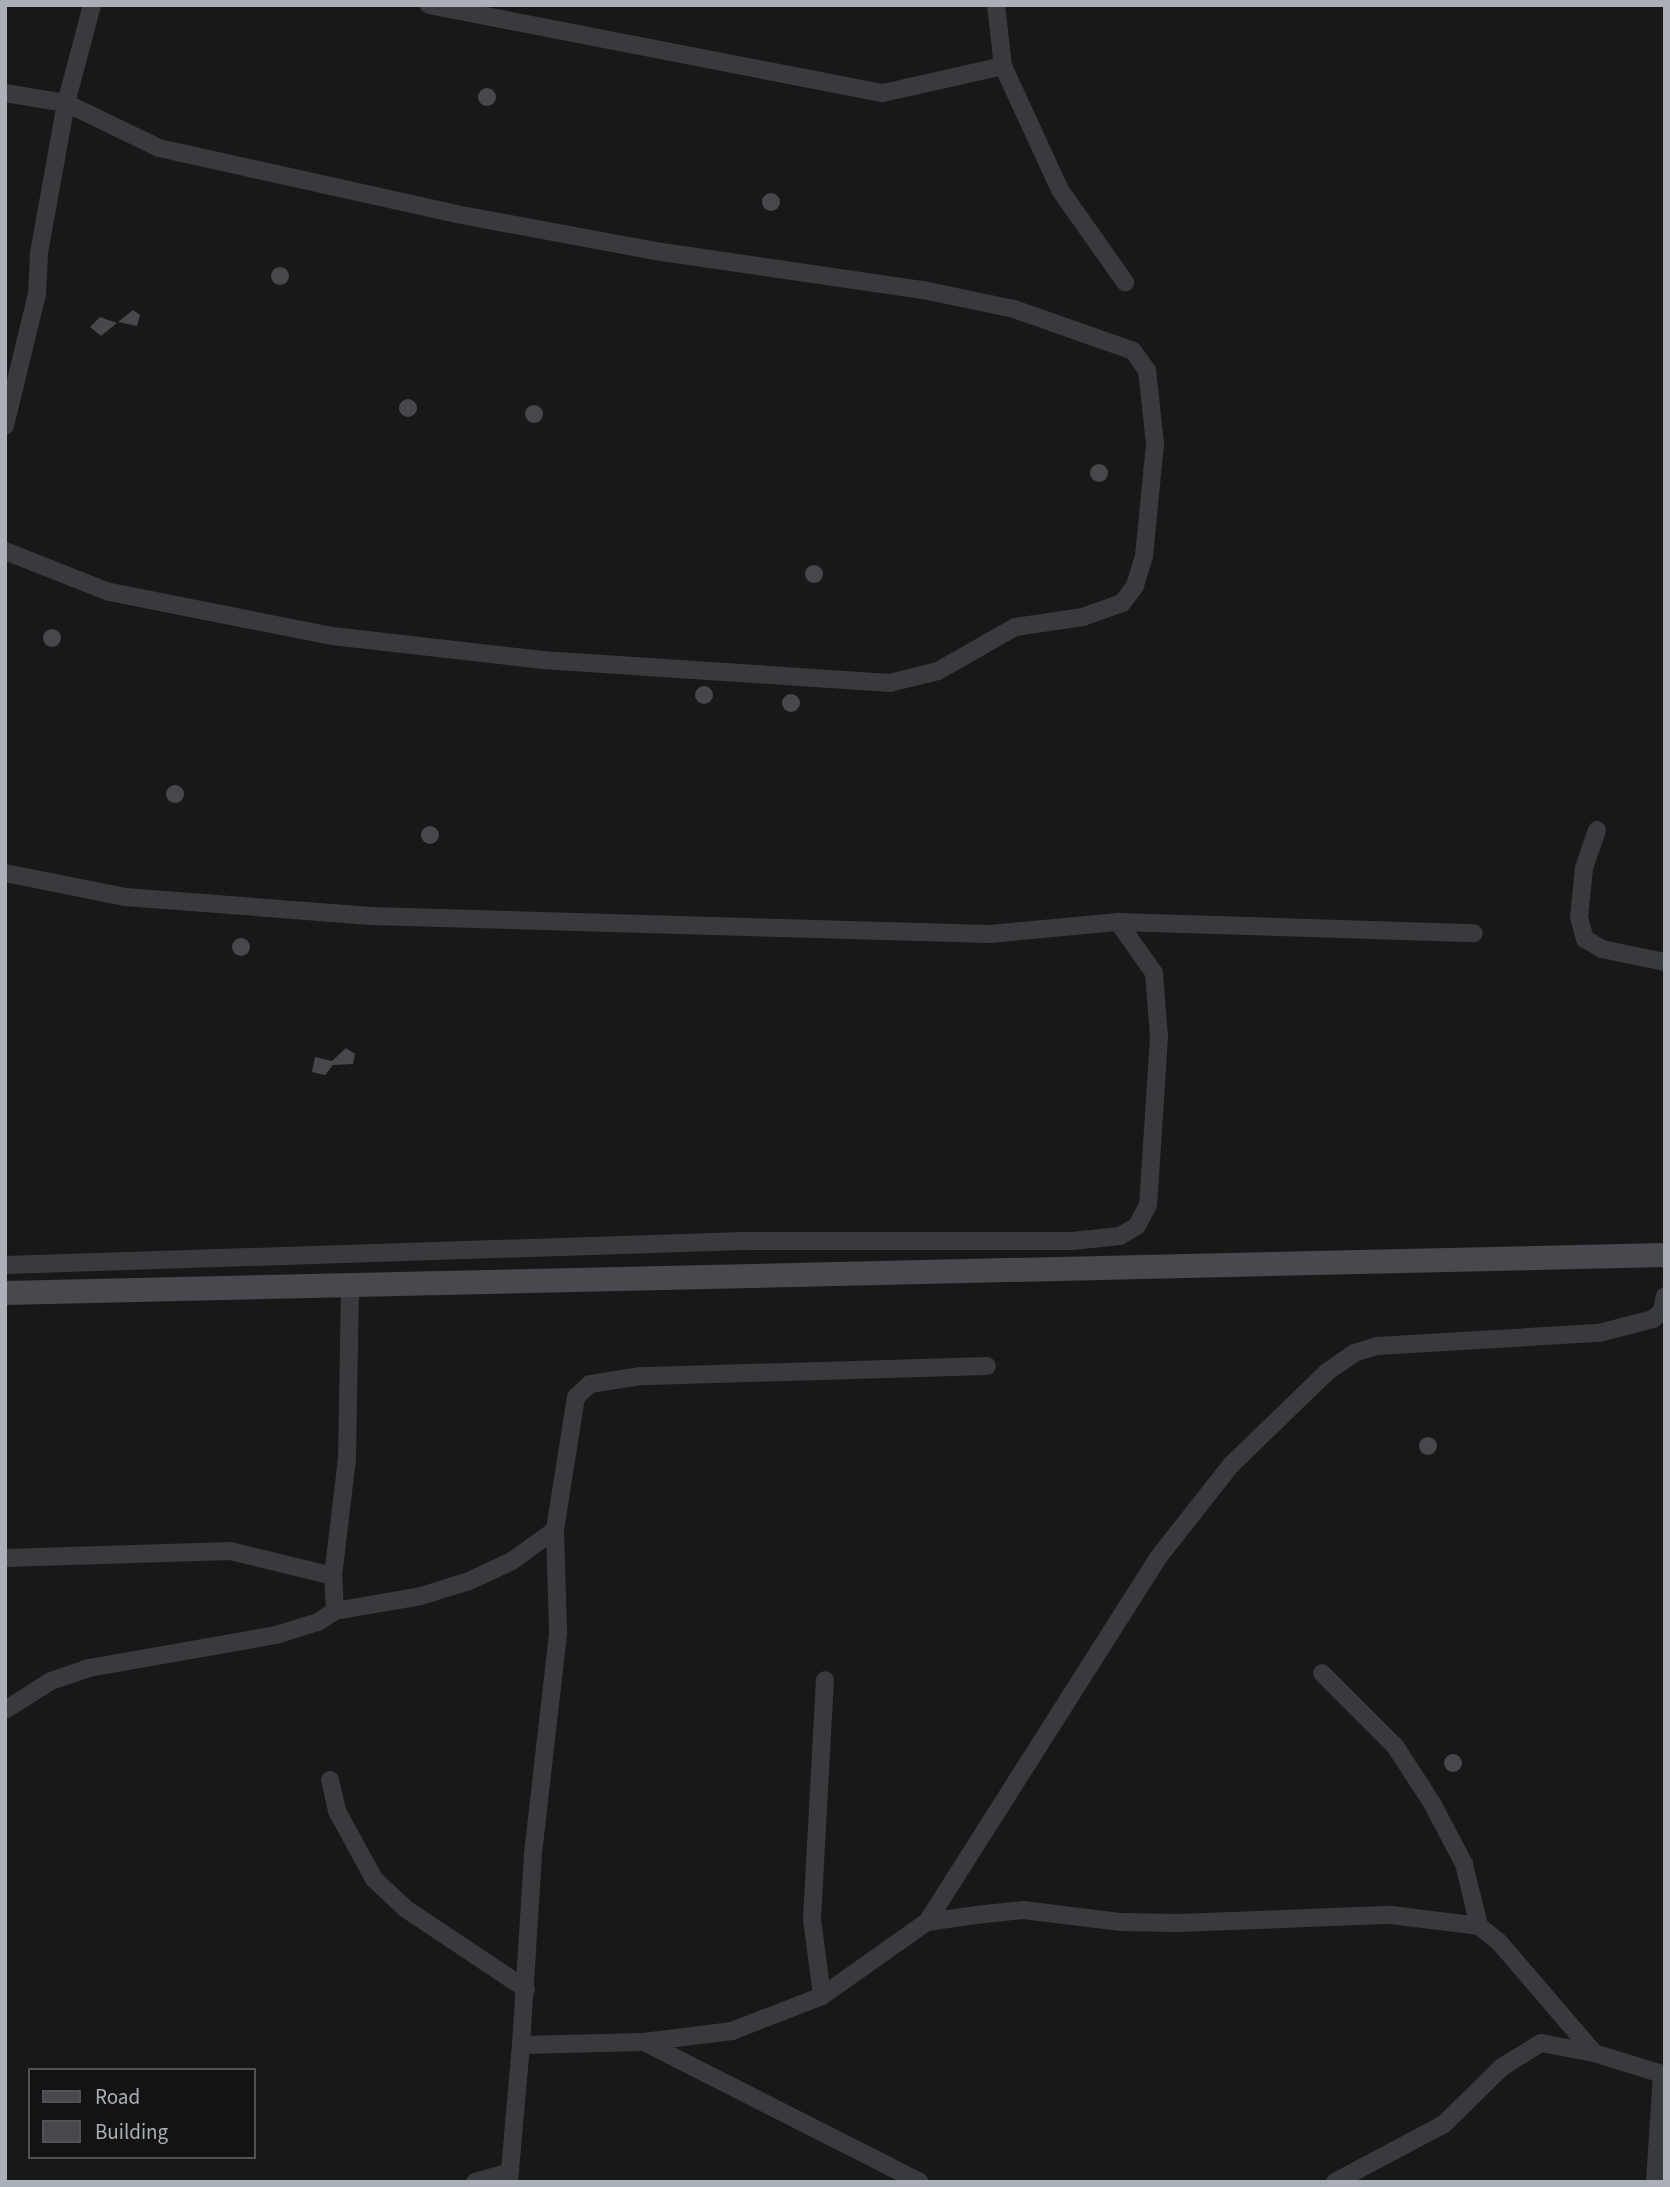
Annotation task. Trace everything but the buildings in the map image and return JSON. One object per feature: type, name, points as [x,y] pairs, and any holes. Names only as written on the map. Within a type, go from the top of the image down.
[{"type":"street","points":[[5,426],[37,295],[39,253],[66,103],[92,5]]},
{"type":"street","points":[[429,5],[883,93],[1003,66]]},
{"type":"street","points":[[996,5],[1003,66],[1060,190],[1125,282]]},
{"type":"street","points":[[5,93],[66,103],[159,148],[584,239],[923,290],[1014,309],[1133,351],[1147,369],[1152,395],[1155,444],[1144,556],[1135,586],[1122,603],[1083,617],[1015,627],[938,671],[890,683],[543,660],[332,636],[109,592],[5,551]]},
{"type":"street","points":[[1597,830],[1581,892],[1579,916],[1586,939],[1602,949],[1665,962]]},
{"type":"street","points":[[5,873],[125,897],[371,916],[990,934],[1118,922],[1474,933]]},
{"type":"street","points":[[5,1265],[515,1248],[1120,1236],[1137,1226],[1148,1205],[1157,1124],[1159,1037],[1153,973],[1118,922]]},
{"type":"street","points":[[512,1281],[515,1248]]},
{"type":"street","points":[[5,1293],[1665,1255]]},
{"type":"street","points":[[335,1611],[333,1576],[348,1459],[350,1284]]},
{"type":"street","points":[[521,2045],[644,2042],[732,2031],[822,1996],[927,1922],[1157,1559],[1231,1465],[1327,1372],[1354,1353],[1377,1346],[1599,1333],[1653,1319],[1662,1311],[1665,1296]]},
{"type":"street","points":[[475,2182],[510,2177],[526,1989],[533,1855],[558,1634],[555,1530],[576,1397],[590,1384],[641,1376],[987,1366]]},
{"type":"street","points":[[5,1710],[51,1681],[89,1668],[276,1636],[318,1622],[335,1611],[421,1596],[469,1581],[512,1561],[555,1530]]},
{"type":"street","points":[[5,1558],[157,1550],[230,1552],[333,1576]]},
{"type":"street","points":[[1322,1673],[1395,1746],[1432,1803],[1464,1864],[1479,1926]]},
{"type":"street","points":[[822,1996],[813,1919],[825,1680]]},
{"type":"street","points":[[330,1780],[337,1811],[374,1880],[406,1909],[526,1989]]},
{"type":"street","points":[[927,1922],[1023,1910],[1121,1922],[1391,1915],[1479,1926],[1499,1942],[1594,2053]]},
{"type":"street","points":[[644,2042],[920,2182]]},
{"type":"street","points":[[1335,2182],[1444,2124],[1502,2067],[1541,2043],[1594,2053],[1663,2075],[1655,2182]]}]
